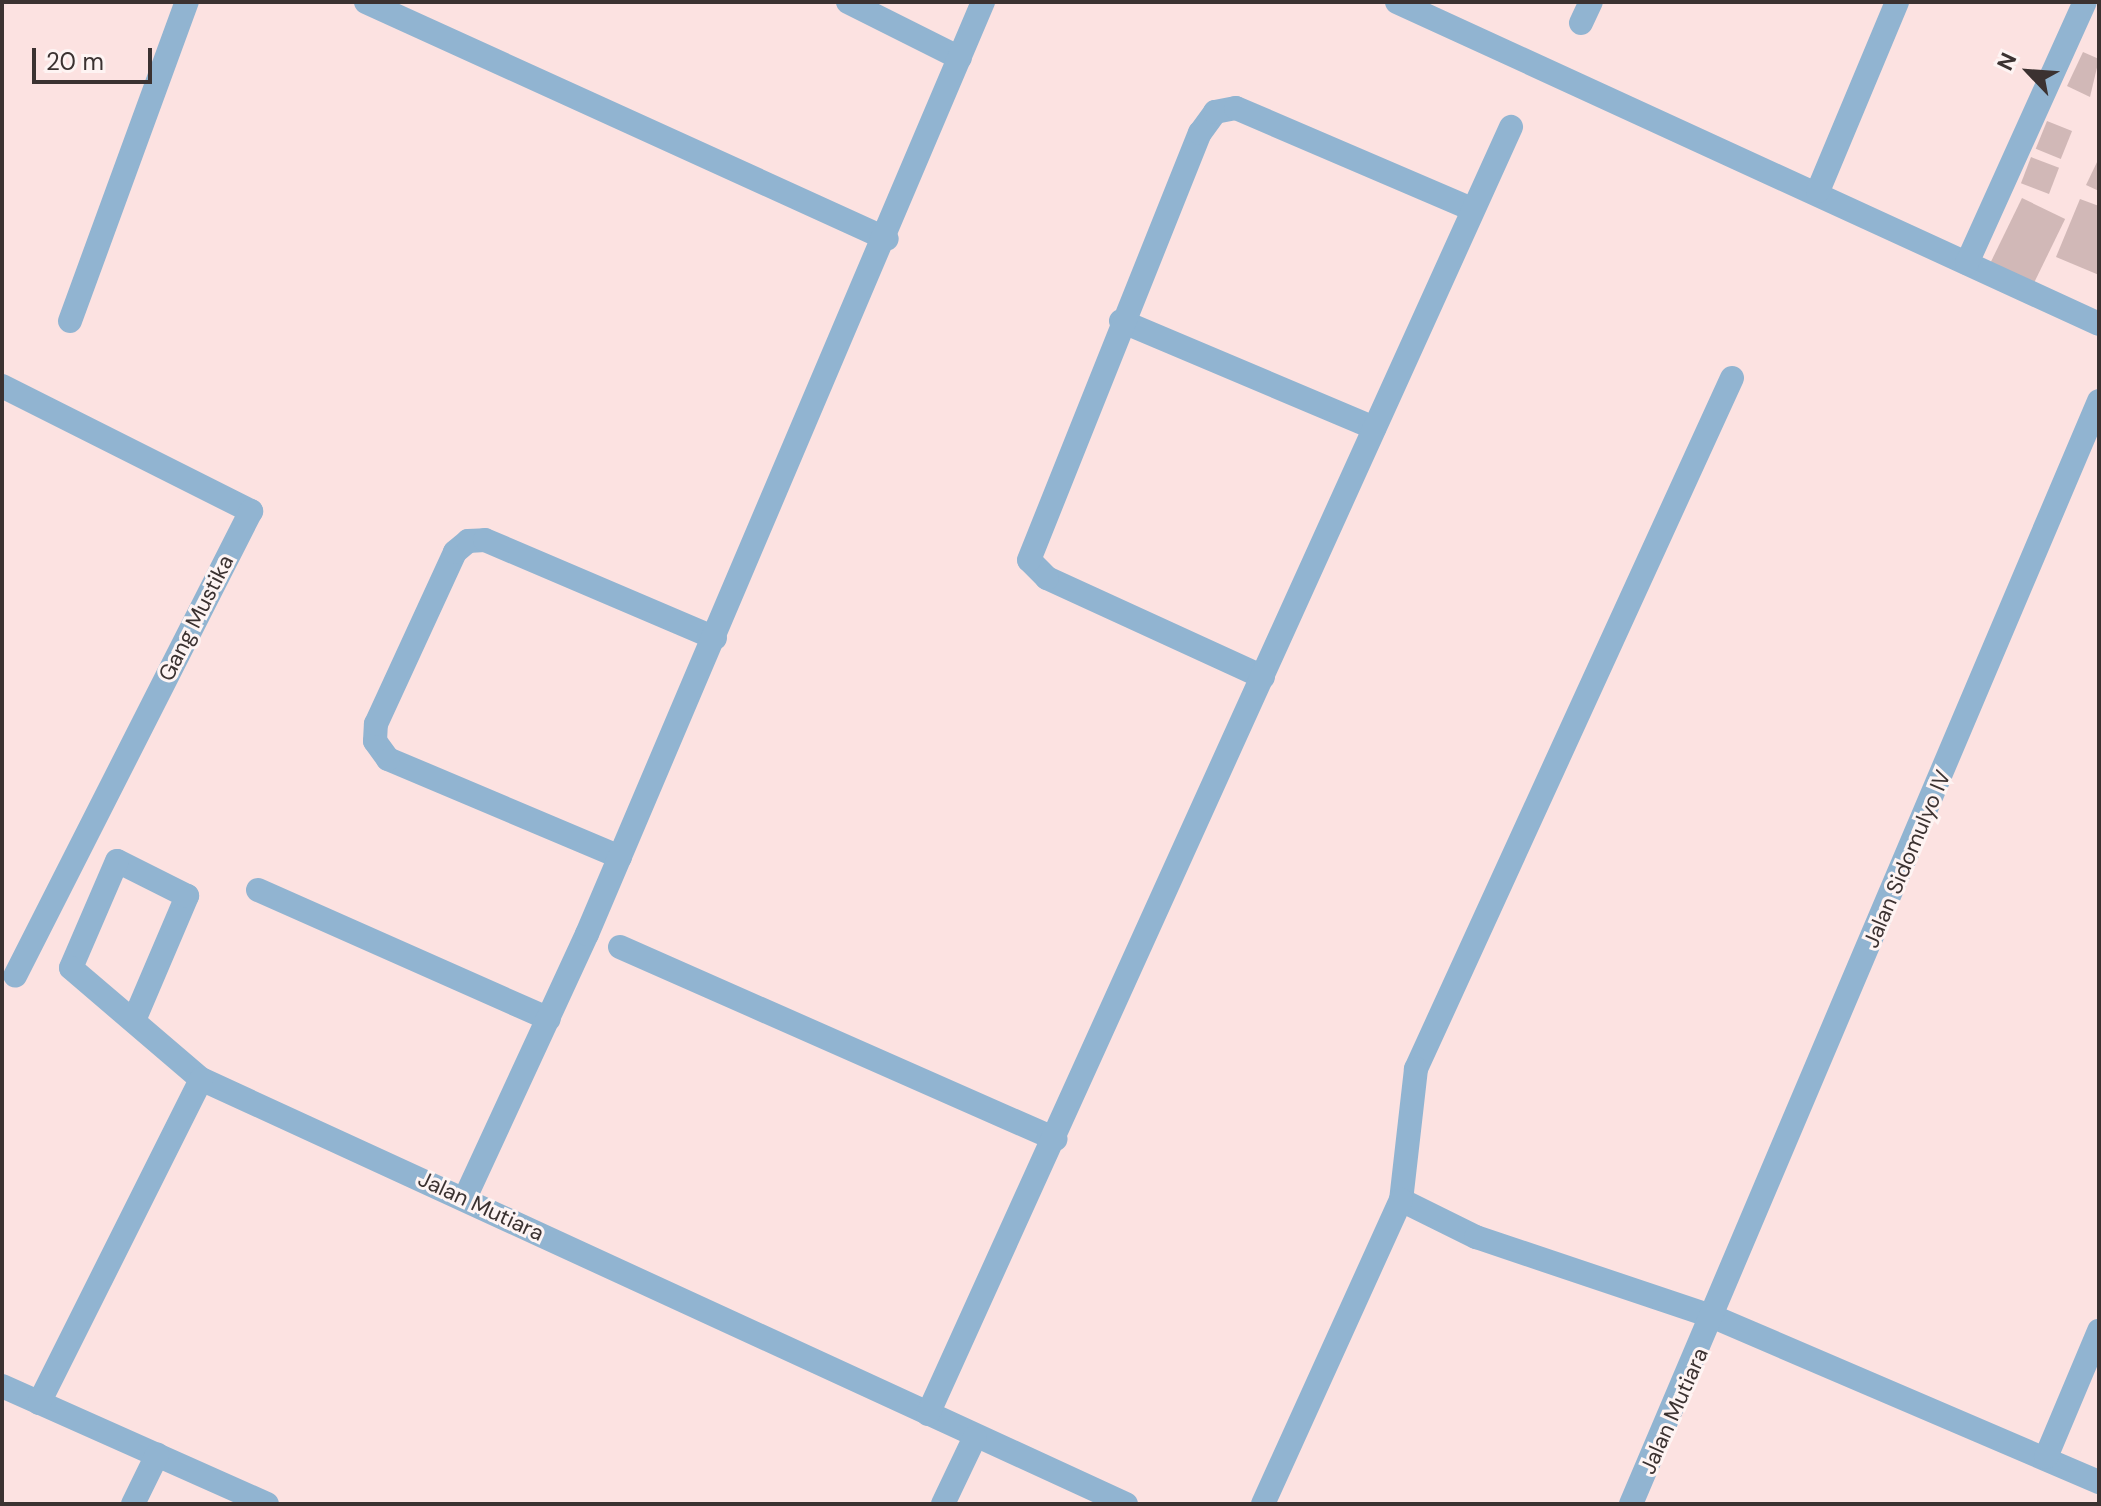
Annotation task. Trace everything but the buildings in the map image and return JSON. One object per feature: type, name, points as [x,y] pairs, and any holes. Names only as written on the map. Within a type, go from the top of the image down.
[{"type":"street","points":[[70,321],[187,2]]},
{"type":"street","points":[[366,2],[887,239]]},
{"type":"street","points":[[848,2],[960,58]]},
{"type":"street","points":[[465,1198],[549,1019],[715,638],[887,239],[983,2]]},
{"type":"street","points":[[1397,2],[1818,191],[2099,324]]},
{"type":"street","points":[[1818,191],[1897,2]]},
{"type":"street","points":[[1967,263],[2085,2]]},
{"type":"street","points":[[1263,677],[1047,578],[1029,560],[1121,321],[1215,112],[1236,108],[1472,209]]},
{"type":"street","points":[[928,1414],[1056,1139],[1511,127]]},
{"type":"street","points":[[1121,321],[1374,428]]},
{"type":"street","points":[[1263,1504],[1401,1200],[1416,1069],[1732,378]]},
{"type":"street","name":"Gang Mustika","points":[[2,386],[251,511],[15,976]]},
{"type":"street","name":"Jalan Sidomulyo IV","points":[[1716,1318],[2099,401]]},
{"type":"street","points":[[620,857],[388,759],[375,741],[376,724],[455,552],[468,541],[485,540],[715,638]]},
{"type":"street","name":"Jalan Mutiara","points":[[135,1018],[187,896],[117,861],[71,968],[135,1018],[201,1079],[1126,1504]]},
{"type":"street","points":[[258,890],[549,1019]]},
{"type":"street","points":[[620,947],[1056,1139]]},
{"type":"street","points":[[39,1403],[201,1079]]},
{"type":"street","points":[[1401,1200],[1464,1233],[1716,1318],[2099,1482]]},
{"type":"street","name":"Jalan Mutiara","points":[[1631,1504],[1716,1318]]},
{"type":"street","points":[[2046,1457],[2099,1331]]},
{"type":"street","points":[[2,1386],[267,1504]]},
{"type":"street","points":[[943,1504],[975,1437]]},
{"type":"street","points":[[133,1504],[157,1455]]}]
